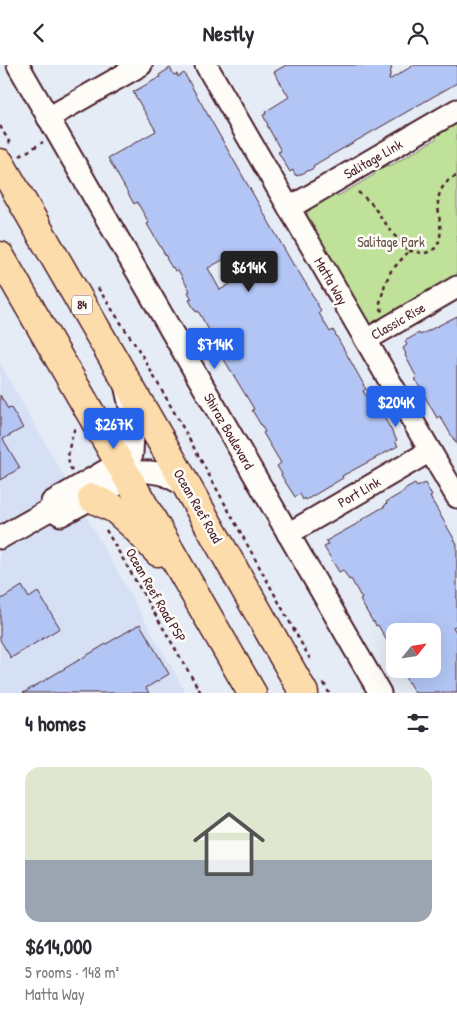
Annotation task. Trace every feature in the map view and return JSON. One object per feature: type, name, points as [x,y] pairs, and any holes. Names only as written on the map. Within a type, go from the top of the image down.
[{"type":"main road","name":"Ocean Reef Road","points":[[1,165],[188,487],[304,693]]},
{"type":"main road","points":[[0,255],[252,693]]},
{"type":"main road","points":[[92,498],[110,506],[125,517],[192,588]]},
{"type":"street","name":"Shiraz Boulevard","points":[[18,65],[380,693]]},
{"type":"street","points":[[53,125],[141,65]]},
{"type":"street","name":"Matta Way","points":[[206,65],[457,497]]},
{"type":"street","name":"Salitage Link","points":[[289,208],[457,110]]},
{"type":"street","name":"Classic Rise","points":[[366,340],[457,287]]},
{"type":"street","points":[[51,509],[61,515],[114,486],[125,471],[132,454],[133,432],[131,411],[122,374]]},
{"type":"street","name":"Port Link","points":[[288,534],[430,451]]},
{"type":"street","points":[[51,509],[52,501],[105,471],[150,472],[163,475],[188,487]]},
{"type":"street","points":[[0,538],[51,509]]},
{"type":"path","points":[[1,165],[53,125]]},
{"type":"path","points":[[358,192],[371,203],[394,235],[409,251],[423,253],[433,250],[438,245],[441,221],[438,203],[440,194],[446,183],[457,176]]},
{"type":"path","points":[[385,318],[380,303],[385,284],[391,271],[409,251]]},
{"type":"path","name":"Ocean Reef Road PSP","points":[[103,524],[201,693]]},
{"type":"shaded area","points":[[0,363],[186,693],[0,693]]},
{"type":"green space","name":"Salitage Park","points":[[457,121],[457,280],[374,326],[364,323],[307,232],[307,213],[331,195],[338,196],[374,175],[376,168],[383,164],[390,166],[436,139],[437,132]]},
{"type":"building","points":[[286,65],[392,65],[389,80],[414,65],[457,65],[457,83],[323,160],[313,166],[314,168],[297,176],[293,170],[290,172],[278,152],[281,151],[263,115],[289,97],[274,72]]},
{"type":"building","points":[[170,68],[174,75],[177,74],[178,77],[184,73],[294,266],[308,287],[321,311],[319,313],[330,332],[333,330],[364,385],[366,389],[363,391],[375,411],[378,409],[381,412],[397,440],[395,441],[398,446],[342,476],[343,478],[306,500],[305,498],[303,500],[300,494],[295,497],[281,475],[277,466],[281,463],[263,433],[265,432],[252,410],[254,409],[214,343],[212,345],[206,334],[210,332],[189,300],[192,299],[188,292],[190,291],[178,270],[175,271],[172,268],[137,202],[134,204],[108,158],[156,131],[133,92],[160,77],[159,75]],"holes":[[[228,257],[240,278],[220,290],[208,268]]]},
{"type":"building","points":[[457,316],[457,445],[440,416],[437,418],[415,379],[417,378],[403,348],[407,345],[405,341]]},
{"type":"building","points":[[0,395],[8,409],[11,408],[23,428],[3,439],[20,468],[0,480]]},
{"type":"building","points":[[425,483],[432,496],[430,497],[457,544],[457,625],[453,627],[457,634],[457,693],[415,693],[406,678],[441,678],[441,623],[386,623],[386,639],[360,600],[362,599],[351,579],[349,580],[343,570],[339,572],[324,547],[328,545],[326,541],[385,506],[386,502],[404,490],[415,484],[417,487]]},
{"type":"building","points":[[22,586],[29,598],[38,592],[60,628],[11,658],[0,640],[0,600]]},
{"type":"building","points":[[140,624],[169,674],[146,688],[149,693],[23,693]]}]
